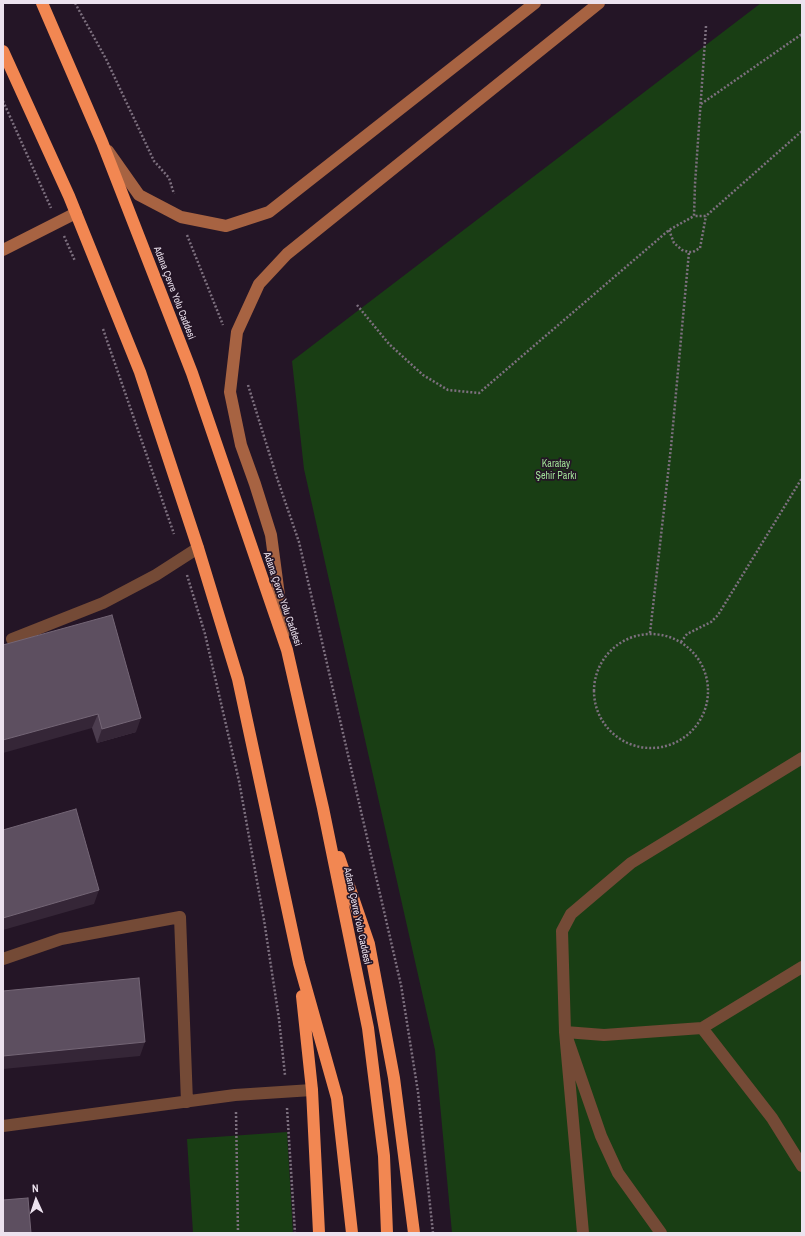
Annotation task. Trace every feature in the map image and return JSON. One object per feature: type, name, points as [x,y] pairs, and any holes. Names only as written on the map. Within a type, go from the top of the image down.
[{"type":"highway","name":"Adana Çevre Yolu Caddesi","points":[[42,3],[102,142],[192,373],[287,650],[323,808],[368,1028],[384,1156],[387,1233]]},
{"type":"highway","points":[[3,51],[76,213],[140,372],[198,548],[238,679],[299,963],[337,1098],[352,1233]]},
{"type":"highway","points":[[323,808],[369,944],[394,1078],[414,1233]]},
{"type":"highway","points":[[299,963],[312,1090],[319,1233]]},
{"type":"main road","points":[[102,142],[139,195],[181,217],[226,226],[269,212],[535,3]]},
{"type":"main road","points":[[287,650],[271,535],[241,445],[230,392],[237,332],[259,284],[287,254],[599,3]]},
{"type":"main road","points":[[3,250],[76,213]]},
{"type":"street","points":[[12,639],[103,603],[156,575],[198,548]]},
{"type":"street","points":[[583,1233],[565,1032],[562,931],[571,914],[631,863],[802,758]]},
{"type":"street","points":[[3,959],[61,939],[180,917],[186,1102]]},
{"type":"street","points":[[565,1032],[604,1035],[702,1028],[802,967]]},
{"type":"street","points":[[702,1028],[772,1118],[802,1166]]},
{"type":"street","points":[[565,1032],[601,1136],[618,1173],[661,1233]]},
{"type":"street","points":[[3,1126],[235,1095],[286,1093],[312,1090]]},
{"type":"path","points":[[694,216],[694,184],[706,26]]},
{"type":"path","points":[[700,104],[802,34]]},
{"type":"path","points":[[3,101],[77,265]]},
{"type":"path","points":[[669,230],[674,243],[682,250],[693,252],[700,248],[706,216],[802,131]]},
{"type":"path","points":[[357,305],[389,344],[423,375],[448,390],[479,393],[669,230],[694,216],[706,216]]},
{"type":"path","points":[[650,633],[671,440],[689,252]]},
{"type":"path","points":[[102,326],[182,559],[205,634],[239,781],[264,920],[279,1019],[285,1070],[295,1233]]},
{"type":"path","points":[[681,642],[687,634],[711,622],[718,615],[802,478]]},
{"type":"path","points":[[650,633],[666,636],[681,642],[696,655],[705,671],[709,690],[706,710],[697,727],[682,740],[664,748],[645,749],[626,744],[610,733],[598,717],[593,698],[594,679],[601,661],[614,646],[631,637],[650,633]]},
{"type":"path","points":[[235,1095],[238,1233]]},
{"type":"green space","name":"Karatay Şehir Parkı","points":[[761,3],[802,3],[802,1233],[452,1233],[435,1050],[304,469],[292,361]]},
{"type":"green space","points":[[287,1132],[293,1233],[193,1233],[187,1139]]},
{"type":"building","points":[[112,615],[141,718],[102,729],[98,714],[3,740],[3,645]]},
{"type":"building","points":[[76,809],[99,890],[3,918],[3,830]]},
{"type":"building","points":[[139,978],[145,1042],[3,1056],[3,991]]},
{"type":"building","points":[[28,1198],[31,1233],[3,1233],[3,1200]]}]
